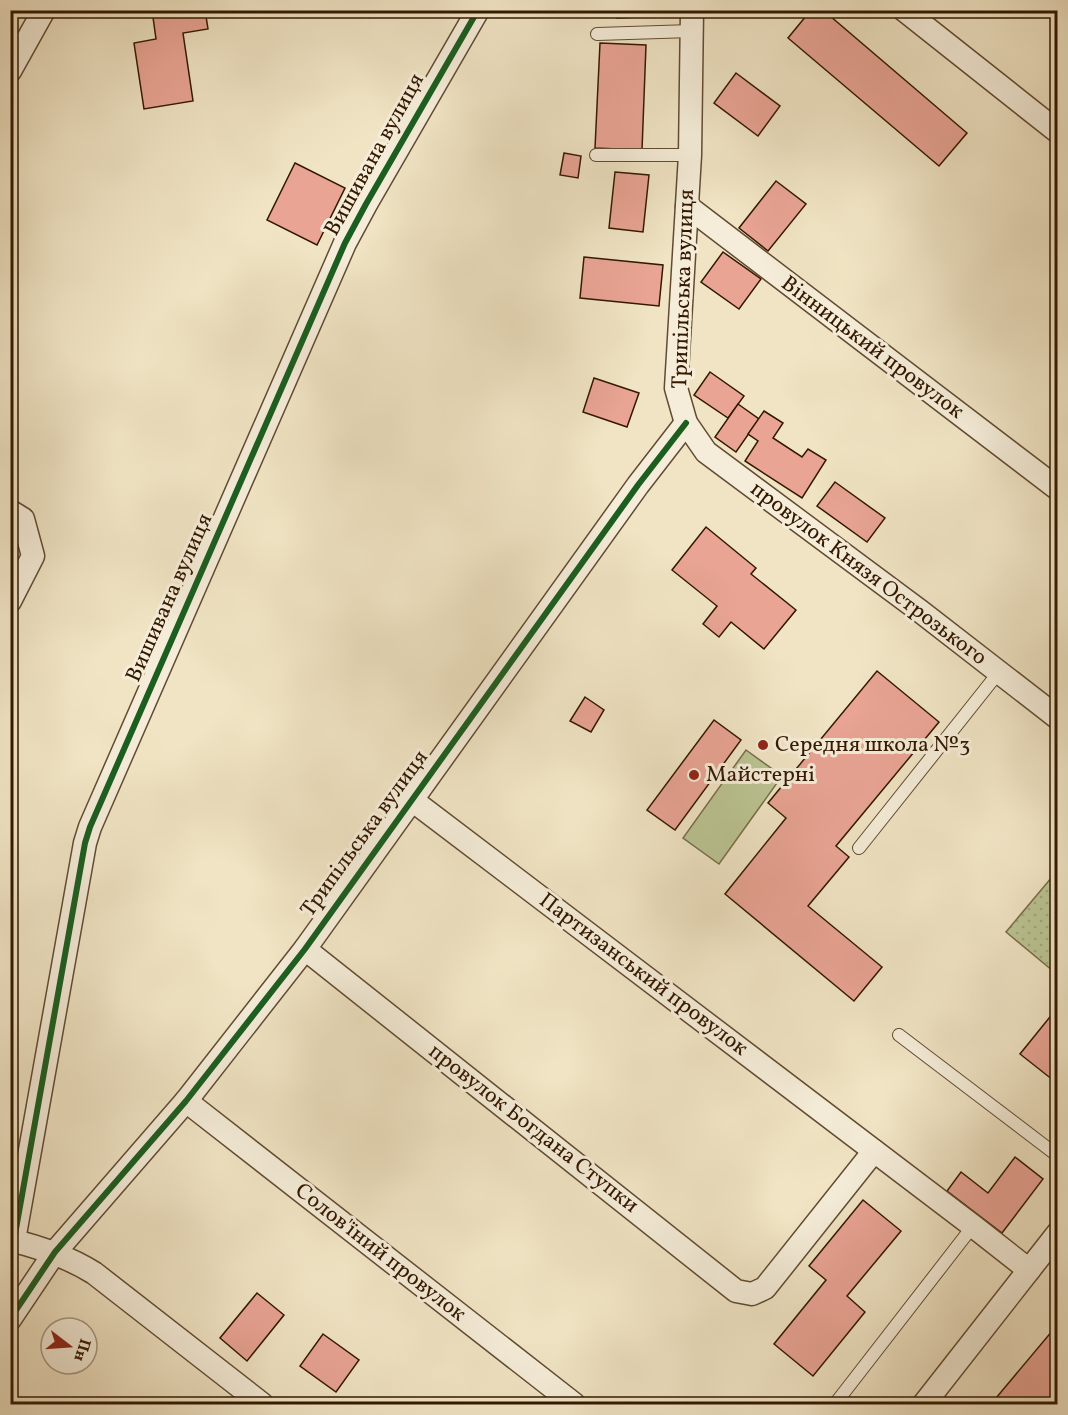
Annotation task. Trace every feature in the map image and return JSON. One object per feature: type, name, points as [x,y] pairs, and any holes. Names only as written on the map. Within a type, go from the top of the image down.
[{"type":"street","points":[[10,71],[44,10]]},
{"type":"street","name":"Вишивана вулиця","points":[[12,1240],[85,843],[90,827],[345,243],[478,10]]},
{"type":"street","points":[[904,10],[1058,132]]},
{"type":"street","name":"Трипільська вулиця","points":[[55,1252],[186,1101],[304,949],[638,485],[686,423],[676,388],[690,155],[692,21]]},
{"type":"street","name":"Вінницький провулок","points":[[687,206],[1058,489]]},
{"type":"street","name":"провулок Князя Острозького","points":[[686,423],[706,452],[920,611],[1058,718]]},
{"type":"street","points":[[10,511],[23,519],[33,556],[10,601]]},
{"type":"street","name":"Партизанський провулок","points":[[412,800],[1029,1270]]},
{"type":"street","name":"провулок Богдана Ступки","points":[[304,949],[736,1291],[752,1294],[765,1288],[874,1151]]},
{"type":"street","name":"Солов'їний провулок","points":[[186,1101],[574,1404]]},
{"type":"street","points":[[924,1404],[1058,1233]]},
{"type":"street","points":[[12,1240],[55,1252],[94,1272],[262,1404]]},
{"type":"street","points":[[10,1319],[55,1252]]},
{"type":"lane","points":[[597,34],[692,21]]},
{"type":"lane","points":[[596,155],[690,155]]},
{"type":"lane","points":[[859,848],[999,672]]},
{"type":"lane","points":[[899,1035],[1058,1156]]},
{"type":"lane","points":[[835,1404],[973,1226]]},
{"type":"green space","points":[[746,750],[782,776],[719,864],[683,838]]},
{"type":"green space","points":[[1057,871],[1058,966],[1053,971],[1006,932]]},
{"type":"building","points":[[152,10],[205,10],[208,29],[183,33],[193,101],[144,109],[134,43],[156,39]]},
{"type":"building","points":[[617,10],[662,10],[662,16],[617,18]]},
{"type":"building","points":[[811,10],[823,10],[967,133],[939,166],[788,38]]},
{"type":"building","points":[[600,43],[646,45],[642,150],[595,148]]},
{"type":"building","points":[[736,73],[780,106],[758,136],[714,103]]},
{"type":"building","points":[[564,153],[581,156],[578,178],[560,175]]},
{"type":"building","points":[[295,163],[345,188],[317,245],[267,220]]},
{"type":"building","points":[[615,172],[649,175],[643,232],[609,228]]},
{"type":"building","points":[[776,181],[806,204],[768,251],[739,228]]},
{"type":"building","points":[[723,252],[761,279],[739,309],[701,282]]},
{"type":"building","points":[[584,257],[663,265],[659,306],[580,298]]},
{"type":"building","points":[[710,372],[744,396],[728,418],[694,395]]},
{"type":"building","points":[[594,378],[639,393],[627,427],[583,412]]},
{"type":"building","points":[[738,404],[759,419],[736,452],[715,437]]},
{"type":"building","points":[[764,411],[783,423],[773,438],[802,457],[808,449],[826,460],[802,498],[745,461],[758,441],[748,434]]},
{"type":"building","points":[[835,482],[885,518],[867,542],[817,506]]},
{"type":"building","points":[[706,527],[756,568],[751,574],[796,610],[764,649],[731,622],[719,637],[703,624],[717,606],[672,570]]},
{"type":"building","points":[[877,671],[939,722],[836,846],[849,857],[808,906],[882,967],[854,1001],[725,894],[786,818],[768,803]]},
{"type":"building","points":[[585,697],[604,710],[591,732],[570,721]]},
{"type":"building","name":"Майстерні","points":[[714,720],[741,740],[675,830],[647,810]]},
{"type":"building","points":[[1058,1007],[1058,1084],[1020,1054]]},
{"type":"building","points":[[1015,1157],[1043,1179],[1002,1233],[947,1191],[961,1172],[988,1193]]},
{"type":"building","points":[[863,1200],[901,1231],[847,1296],[865,1312],[813,1376],[774,1344],[826,1280],[809,1266]]},
{"type":"building","points":[[257,1293],[284,1315],[247,1361],[220,1338]]},
{"type":"building","points":[[1058,1324],[1058,1403],[991,1404]]},
{"type":"building","points":[[323,1334],[359,1360],[336,1392],[300,1366]]},
{"type":"cycle path","points":[[14,1240],[85,843],[90,827],[345,243],[478,10]]},
{"type":"cycle path","points":[[10,1319],[55,1252],[186,1101],[305,949],[638,485],[686,423]]},
{"type":"place","name":"Середня школа №3","points":[[763,745]]},
{"type":"place","name":"Майстерні","points":[[694,775]]}]
